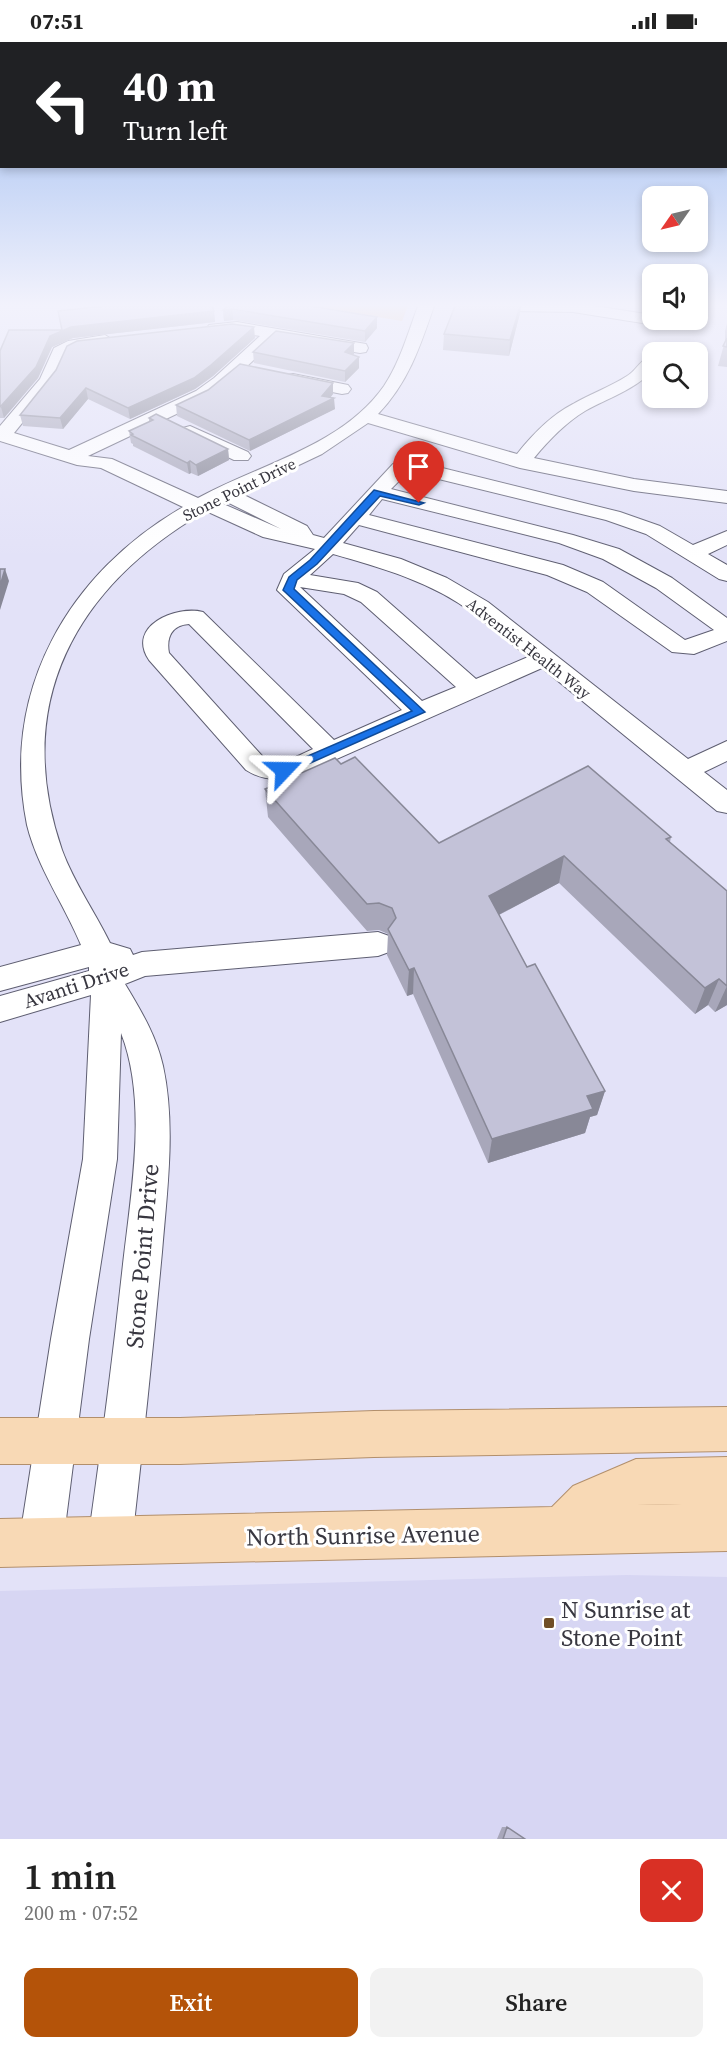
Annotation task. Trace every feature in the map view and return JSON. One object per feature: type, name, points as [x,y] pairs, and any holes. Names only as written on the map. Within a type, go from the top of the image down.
[{"type":"main road","points":[[0,1441],[191,1441],[374,1434],[727,1430]]},
{"type":"main road","points":[[563,1529],[590,1503],[636,1482],[727,1480]]},
{"type":"main road","name":"North Sunrise Avenue","points":[[21,1543],[727,1527]]},
{"type":"street","points":[[40,390],[17,420],[1,435],[77,459],[208,390]]},
{"type":"street","name":"Stone Point Drive","points":[[110,1541],[134,1349],[149,1188],[151,1124],[147,1074],[141,1044],[131,1019],[61,879],[42,829],[34,797],[32,771],[34,716],[39,692],[52,656],[80,609],[105,578],[152,535],[203,505],[317,450],[364,416],[390,390]]},
{"type":"street","points":[[520,462],[542,436],[560,420],[578,408],[615,390]]},
{"type":"street","points":[[158,416],[241,456]]},
{"type":"street","points":[[364,416],[520,462],[625,484],[727,497]]},
{"type":"street","name":"Adventist Health Way","points":[[77,459],[89,472],[110,474],[203,505],[270,533],[304,539],[393,564],[439,583],[480,607],[727,804]]},
{"type":"street","points":[[419,712],[288,590],[292,579],[314,562],[400,468],[410,466],[612,516],[653,530],[727,574]]},
{"type":"street","points":[[354,517],[555,570],[595,587],[680,647],[694,647],[727,631],[664,583],[611,554],[566,539],[378,492]]},
{"type":"street","points":[[693,553],[727,537]]},
{"type":"street","points":[[292,579],[350,588],[369,597],[473,689]]},
{"type":"street","points":[[330,751],[195,617],[182,616],[169,621],[157,636],[154,645],[157,655],[255,764],[269,772],[284,770],[330,751],[544,658]]},
{"type":"street","points":[[685,771],[727,750]]},
{"type":"street","name":"Avanti Drive","points":[[3,993],[104,965],[142,964],[378,944]]},
{"type":"street","points":[[21,1543],[56,1441],[100,1159],[104,965]]},
{"type":"shaded area","points":[[627,1575],[727,1577],[727,1839],[0,1839],[0,1591]]},
{"type":"building","points":[[0,390],[15,390],[0,407]]},
{"type":"building","points":[[40,390],[84,390],[60,418],[20,415]]},
{"type":"building","points":[[90,390],[168,390],[128,408]]},
{"type":"building","points":[[208,390],[327,390],[322,396],[334,398],[249,440],[176,405]]},
{"type":"building","points":[[156,414],[228,449],[196,465],[190,461],[187,463],[131,435],[133,434],[129,431],[153,420],[149,418]]},
{"type":"building","points":[[0,569],[5,569],[0,586]]},
{"type":"building","points":[[355,757],[439,843],[588,766],[671,837],[666,839],[727,891],[727,986],[719,979],[705,988],[564,856],[489,896],[527,967],[535,964],[605,1091],[587,1096],[593,1109],[492,1139],[414,968],[409,970],[388,929],[396,918],[392,908],[379,903],[367,904],[265,789],[335,758],[341,764]]},
{"type":"building","points":[[507,1827],[525,1839],[503,1839]]},
{"type":"place","name":"N Sunrise at Stone Point","points":[[549,1623]]},
{"type":"route","points":[[284,770],[419,712],[288,590],[292,579],[314,562],[378,492],[419,503]]}]
